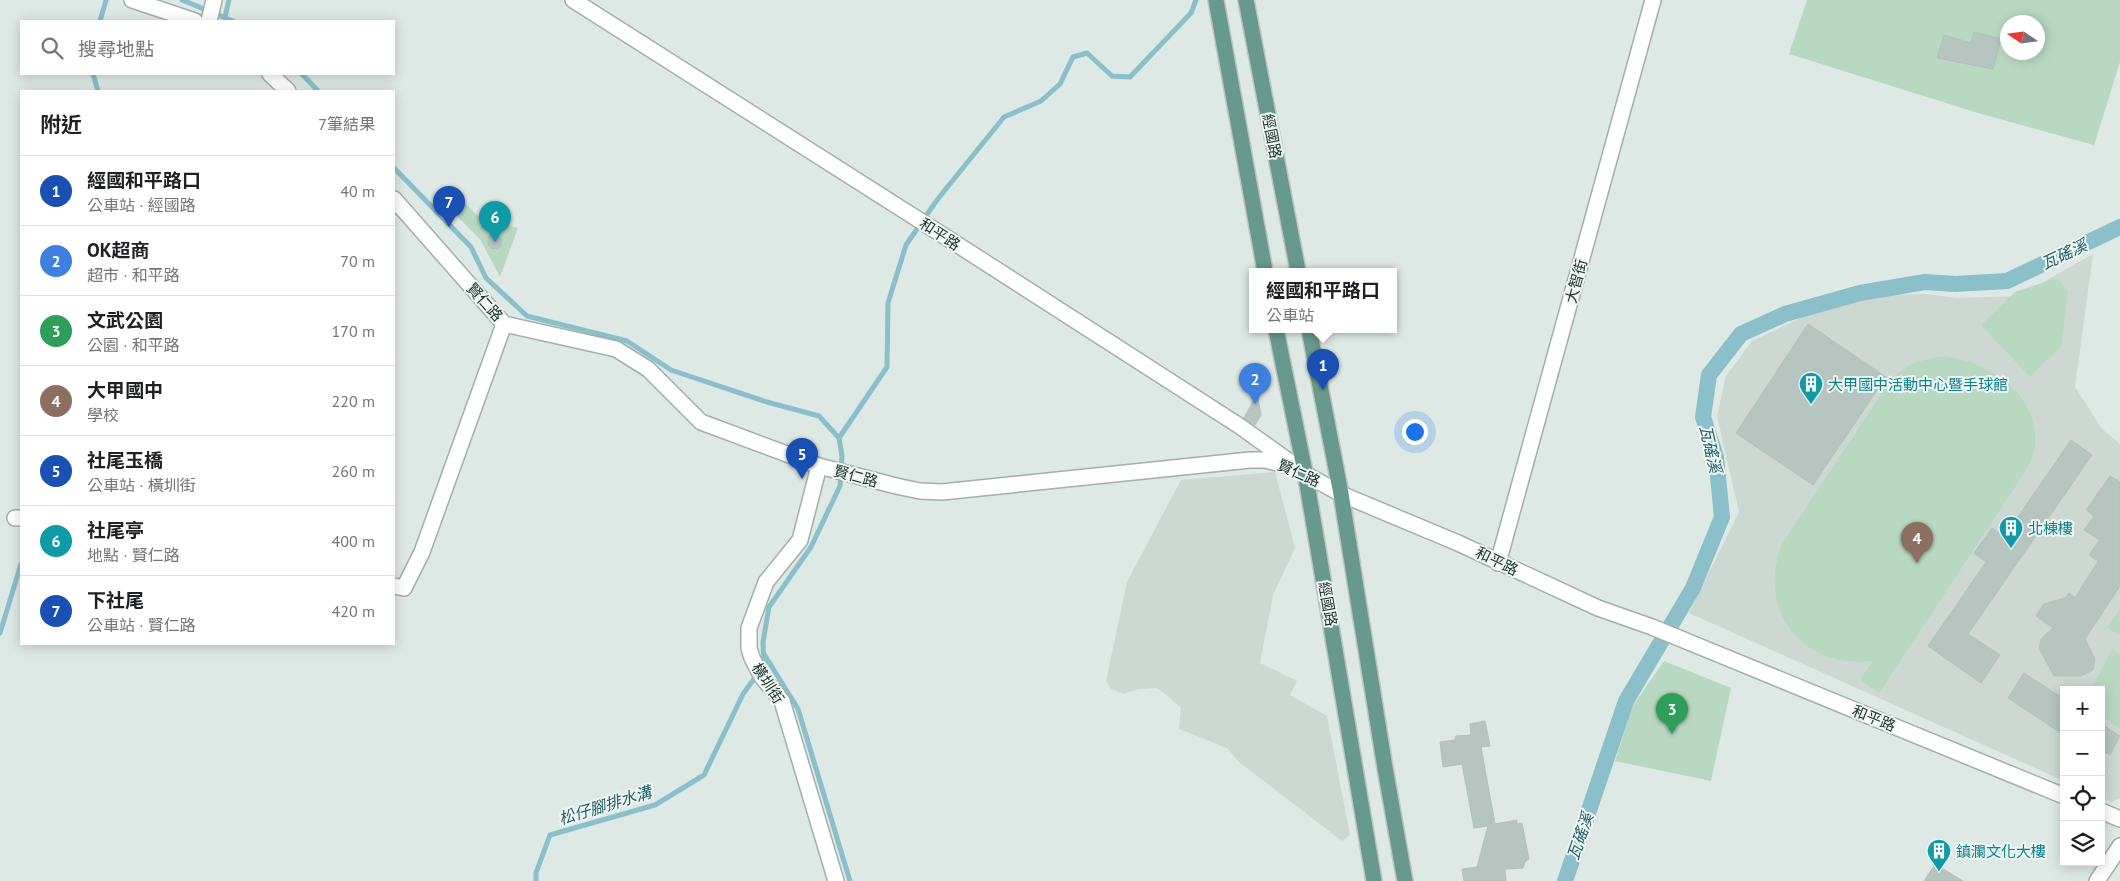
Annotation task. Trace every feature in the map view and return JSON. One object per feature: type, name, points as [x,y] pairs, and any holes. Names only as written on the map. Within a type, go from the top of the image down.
[{"type":"main road","name":"經國路","points":[[1216,0],[1264,268]]},
{"type":"main road","name":"經國路","points":[[1246,0],[1297,268]]},
{"type":"main road","name":"經國路","points":[[1277,333],[1305,472],[1358,776],[1374,881]]},
{"type":"main road","name":"經國路","points":[[1311,333],[1341,494],[1405,881]]},
{"type":"street","points":[[132,0],[202,20]]},
{"type":"street","name":"和平路","points":[[572,0],[942,234],[1229,420],[1305,472]]},
{"type":"street","name":"大智街","points":[[1498,563],[1653,0]]},
{"type":"street","points":[[205,20],[214,2]]},
{"type":"street","points":[[271,75],[287,90]]},
{"type":"street","name":"賢仁路","points":[[395,200],[504,324],[616,349],[648,369],[701,422],[819,466],[896,486],[920,491],[942,492],[1250,460],[1281,463],[1305,472],[1341,494]]},
{"type":"street","points":[[395,586],[404,588],[422,552],[504,324]]},
{"type":"street","name":"橫圳街","points":[[819,466],[800,540],[766,582],[750,628],[749,648],[762,677],[782,701],[836,881]]},
{"type":"street","name":"和平路","points":[[1341,494],[1458,542],[1498,563],[1598,608],[1652,627],[2060,794]]},
{"type":"street","points":[[2105,813],[2120,819]]},
{"type":"street","points":[[2097,881],[2120,846]]},
{"type":"shaded area","points":[[2093,254],[2075,387],[2102,429],[2120,444],[2120,798],[2111,802],[2105,799],[2105,686],[2060,686],[2060,779],[1689,613],[1739,512],[1717,416],[1726,376],[1752,341],[1814,312],[1887,295],[1926,294],[1957,298],[2019,296]]},
{"type":"shaded area","points":[[1275,472],[1295,548],[1273,595],[1260,663],[1297,681],[1290,695],[1327,716],[1350,835],[1342,841],[1239,762],[1227,748],[1179,729],[1181,708],[1163,692],[1156,688],[1139,689],[1124,694],[1111,689],[1106,681],[1127,582],[1181,480]]},
{"type":"green space","points":[[1807,0],[2120,0],[2120,62],[2094,145],[1978,113],[1789,54]]},
{"type":"green space","points":[[448,186],[481,219],[518,228],[500,277],[480,239],[438,197]]},
{"type":"green space","points":[[2057,278],[2068,291],[2061,347],[2030,377],[1981,325],[2015,292]]},
{"type":"green space","points":[[1946,356],[1980,366],[1995,374],[2021,397],[2030,412],[2034,428],[2035,447],[2027,469],[1879,693],[1860,680],[1873,661],[1848,661],[1825,656],[1806,645],[1791,631],[1781,613],[1775,592],[1776,569],[1782,544],[1890,381],[1902,370],[1915,363]]},
{"type":"green space","points":[[2120,609],[2120,636],[2107,627]]},
{"type":"green space","points":[[2112,649],[2120,654],[2120,729],[2105,718],[2105,686],[2093,686]]},
{"type":"green space","points":[[1664,661],[1731,688],[1711,781],[1615,761],[1632,707]]},
{"type":"building","points":[[1974,32],[2000,39],[1993,69],[1937,58],[1944,35],[1971,43]]},
{"type":"building","points":[[489,235],[498,236],[502,240],[501,246],[497,249],[491,248],[488,244]]},
{"type":"building","name":"大甲國中活動中心暨手球館","points":[[1808,324],[1886,377],[1813,485],[1736,433]]},
{"type":"building","points":[[1257,394],[1261,415],[1255,425],[1244,418]]},
{"type":"building","name":"北棟樓","points":[[2071,440],[2092,455],[1968,634],[2000,655],[1981,683],[1928,646],[1986,562],[1974,553],[1992,528],[2004,537]]},
{"type":"building","points":[[2110,476],[2120,482],[2120,586],[2085,639],[2095,659],[2093,670],[2081,676],[2054,676],[2039,648],[2041,639],[2053,628],[2036,616],[2044,604],[2065,598],[2069,593],[2075,598],[2098,561],[2089,555],[2100,540],[2084,530],[2094,516],[2086,510]]},
{"type":"building","points":[[2024,673],[2060,696],[2060,732],[2008,698]]},
{"type":"building","points":[[1485,721],[1490,746],[1481,747],[1495,824],[1517,820],[1517,824],[1522,823],[1529,859],[1525,862],[1523,868],[1505,869],[1506,881],[1464,881],[1462,869],[1477,867],[1488,826],[1474,828],[1462,764],[1443,767],[1440,742],[1455,740],[1456,736],[1471,735],[1470,724]]},
{"type":"building","points":[[2105,727],[2120,736],[2110,755],[2105,752]]},
{"type":"building","name":"鎮瀾文化大樓","points":[[1935,864],[1963,881],[1924,881]]},
{"type":"waterway","points":[[100,20],[106,0]]},
{"type":"waterway","points":[[182,0],[231,20]]},
{"type":"waterway","points":[[225,17],[229,0]]},
{"type":"waterway","name":"松仔腳排水溝","points":[[536,881],[536,873],[550,835],[655,805],[704,775],[743,694],[764,665],[763,642],[769,607],[811,547],[840,486],[842,456],[839,438],[887,367],[888,303],[906,245],[937,200],[1004,117],[1041,101],[1060,84],[1073,57],[1087,53],[1112,76],[1130,77],[1191,13],[1196,0]]},
{"type":"waterway","points":[[93,75],[98,90]]},
{"type":"waterway","points":[[303,75],[317,90]]},
{"type":"waterway","points":[[395,169],[471,247],[486,278],[527,316],[627,341],[671,370],[767,402],[819,416],[839,438]]},
{"type":"waterway","name":"瓦磘溪","points":[[1565,881],[1626,701],[1693,588],[1722,517],[1716,457],[1703,417],[1709,375],[1741,334],[1785,314],[1860,293],[1925,282],[1955,284],[2007,281],[2120,227]]},
{"type":"waterway","points":[[0,633],[20,567]]},
{"type":"waterway","points":[[764,654],[798,709],[850,881]]},
{"type":"place","name":"下社尾","points":[[449,227]]},
{"type":"place","name":"社尾亭","points":[[495,242]]},
{"type":"place","name":"經國和平路口","points":[[1323,390]]},
{"type":"place","name":"OK超商","points":[[1255,404]]},
{"type":"place","name":"大甲國中活動中心暨手球館","points":[[1811,405]]},
{"type":"place","name":"社尾玉橋","points":[[802,479]]},
{"type":"place","name":"北棟樓","points":[[2011,549]]},
{"type":"place","name":"大甲國中","points":[[1917,563]]},
{"type":"place","name":"文武公園","points":[[1672,734]]},
{"type":"place","name":"鎮瀾文化大樓","points":[[1939,872]]}]
